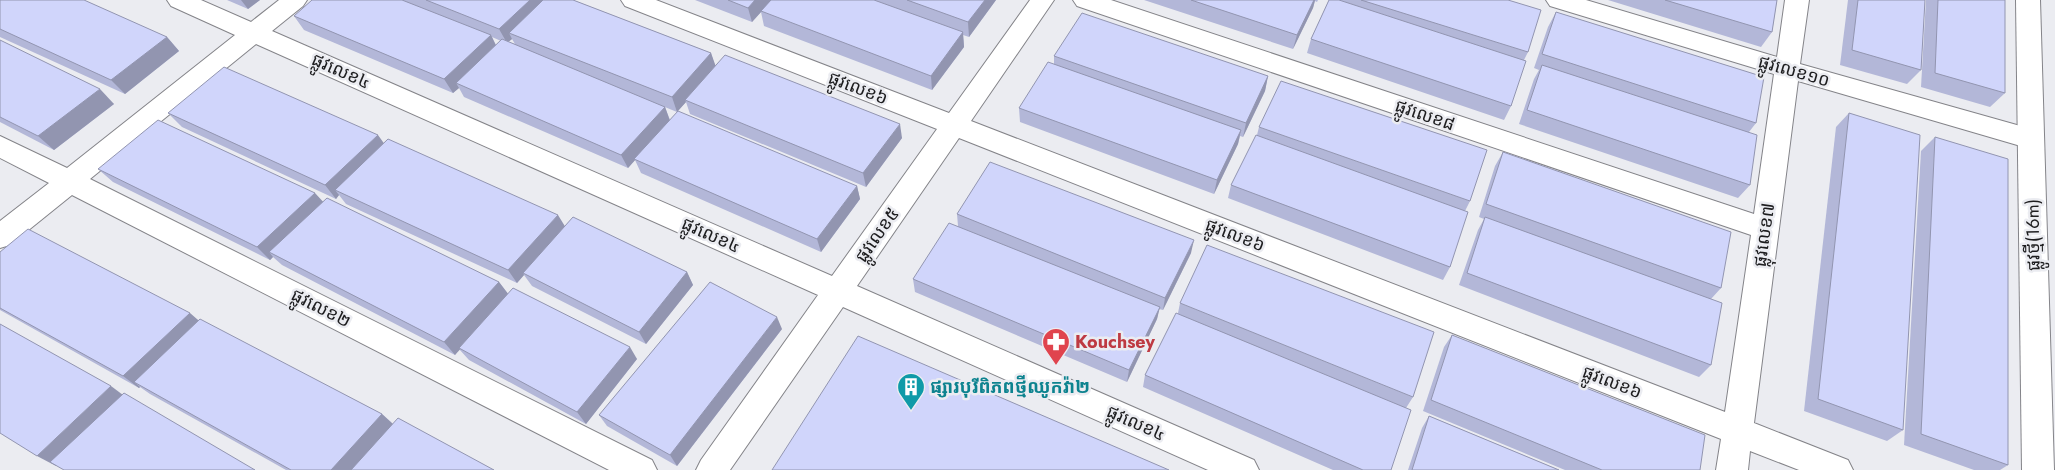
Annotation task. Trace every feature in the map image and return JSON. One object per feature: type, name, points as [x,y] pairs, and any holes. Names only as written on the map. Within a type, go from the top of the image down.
[{"type":"street","name":"ផ្លូវលេខ៤","points":[[179,0],[1243,470]]},
{"type":"street","points":[[0,237],[295,0]]},
{"type":"street","name":"ផ្លូវលេខ៦","points":[[633,0],[1837,470]]},
{"type":"street","name":"ផ្លូវលេខ៥","points":[[712,470],[1042,0]]},
{"type":"street","name":"ផ្លូវលេខ៨","points":[[1085,0],[1765,229]]},
{"type":"street","name":"ផ្លូវលេខ១០","points":[[1558,0],[1787,69],[2031,139]]},
{"type":"street","name":"ផ្លុវលេខ៧","points":[[1732,470],[1796,0]]},
{"type":"street","name":"ផ្លូវថ្មី(16m)","points":[[2028,0],[2038,470]]},
{"type":"street","name":"ផ្លូវលេខ២","points":[[0,146],[641,470]]},
{"type":"building","points":[[0,0],[84,0],[167,37],[111,80],[0,29]]},
{"type":"building","points":[[312,0],[402,0],[491,35],[444,79],[294,16]]},
{"type":"building","points":[[426,0],[530,0],[499,29]]},
{"type":"building","points":[[543,0],[573,0],[711,53],[672,97],[509,33]]},
{"type":"building","points":[[728,0],[755,0],[748,8]]},
{"type":"building","points":[[771,0],[874,0],[963,32],[931,76],[761,11]]},
{"type":"building","points":[[907,0],[985,0],[968,22]]},
{"type":"building","points":[[1191,0],[1314,0],[1297,35]]},
{"type":"building","points":[[1329,0],[1339,0],[1526,61],[1511,106],[1311,39]]},
{"type":"building","points":[[1361,0],[1508,0],[1541,10],[1528,52]]},
{"type":"building","points":[[1665,0],[1777,0],[1772,32]]},
{"type":"building","points":[[1858,0],[1925,0],[1921,70],[1852,50]]},
{"type":"building","points":[[1938,0],[2005,0],[2005,93],[1935,73]]},
{"type":"building","points":[[1556,12],[1764,77],[1756,123],[1542,54]]},
{"type":"building","points":[[1082,13],[1268,76],[1246,123],[1054,56]]},
{"type":"building","points":[[502,39],[665,107],[621,155],[456,83]]},
{"type":"building","points":[[0,40],[100,89],[38,136],[0,117]]},
{"type":"building","points":[[725,55],[900,124],[863,173],[685,100]]},
{"type":"building","points":[[1048,62],[1241,130],[1217,180],[1019,108]]},
{"type":"building","points":[[1542,65],[1757,135],[1750,185],[1527,110]]},
{"type":"building","points":[[224,67],[378,135],[325,185],[168,113]]},
{"type":"building","points":[[1281,81],[1487,150],[1470,201],[1259,127]]},
{"type":"building","points":[[678,111],[857,186],[817,239],[634,159]]},
{"type":"building","points":[[1849,113],[1920,135],[1903,430],[1818,399]]},
{"type":"building","points":[[158,120],[315,193],[257,247],[98,169]]},
{"type":"building","points":[[1256,135],[1468,212],[1450,267],[1231,185]]},
{"type":"building","points":[[1935,137],[2008,159],[2008,465],[1921,434]]},
{"type":"building","points":[[388,139],[558,215],[508,270],[335,190]]},
{"type":"building","points":[[1503,152],[1731,232],[1721,288],[1486,204]]},
{"type":"building","points":[[990,162],[1194,240],[1165,298],[957,214]]},
{"type":"building","points":[[327,198],[499,282],[444,342],[269,252]]},
{"type":"building","points":[[573,217],[687,272],[639,332],[523,273]]},
{"type":"building","points":[[1485,217],[1722,303],[1711,365],[1467,273]]},
{"type":"building","points":[[949,223],[1160,307],[1129,370],[913,279]]},
{"type":"building","points":[[28,229],[190,313],[123,376],[0,308],[0,252]]},
{"type":"building","points":[[1207,245],[1434,332],[1413,397],[1180,303]]},
{"type":"building","points":[[710,282],[777,317],[670,455],[599,415]]},
{"type":"building","points":[[513,288],[630,347],[577,412],[459,348]]},
{"type":"building","points":[[1176,313],[1411,410],[1391,470],[1363,470],[1145,375]]},
{"type":"building","points":[[200,319],[382,414],[331,470],[291,470],[134,382]]},
{"type":"building","points":[[0,324],[111,386],[37,456],[0,433]]},
{"type":"building","points":[[1452,335],[1705,435],[1700,470],[1602,470],[1431,400]]},
{"type":"building","name":"ផ្សារបុរីពិភពថ្មីឈូកវ៉ា២","points":[[858,336],[1169,470],[772,470]]},
{"type":"building","points":[[124,393],[255,470],[64,470],[50,462]]},
{"type":"building","points":[[1429,416],[1559,470],[1412,470]]},
{"type":"building","points":[[398,418],[494,470],[351,470]]},
{"type":"place","name":"Kouchsey","points":[[1056,366]]},
{"type":"place","name":"ផ្សារបុរីពិភពថ្មីឈូកវ៉ា២","points":[[911,411]]}]
